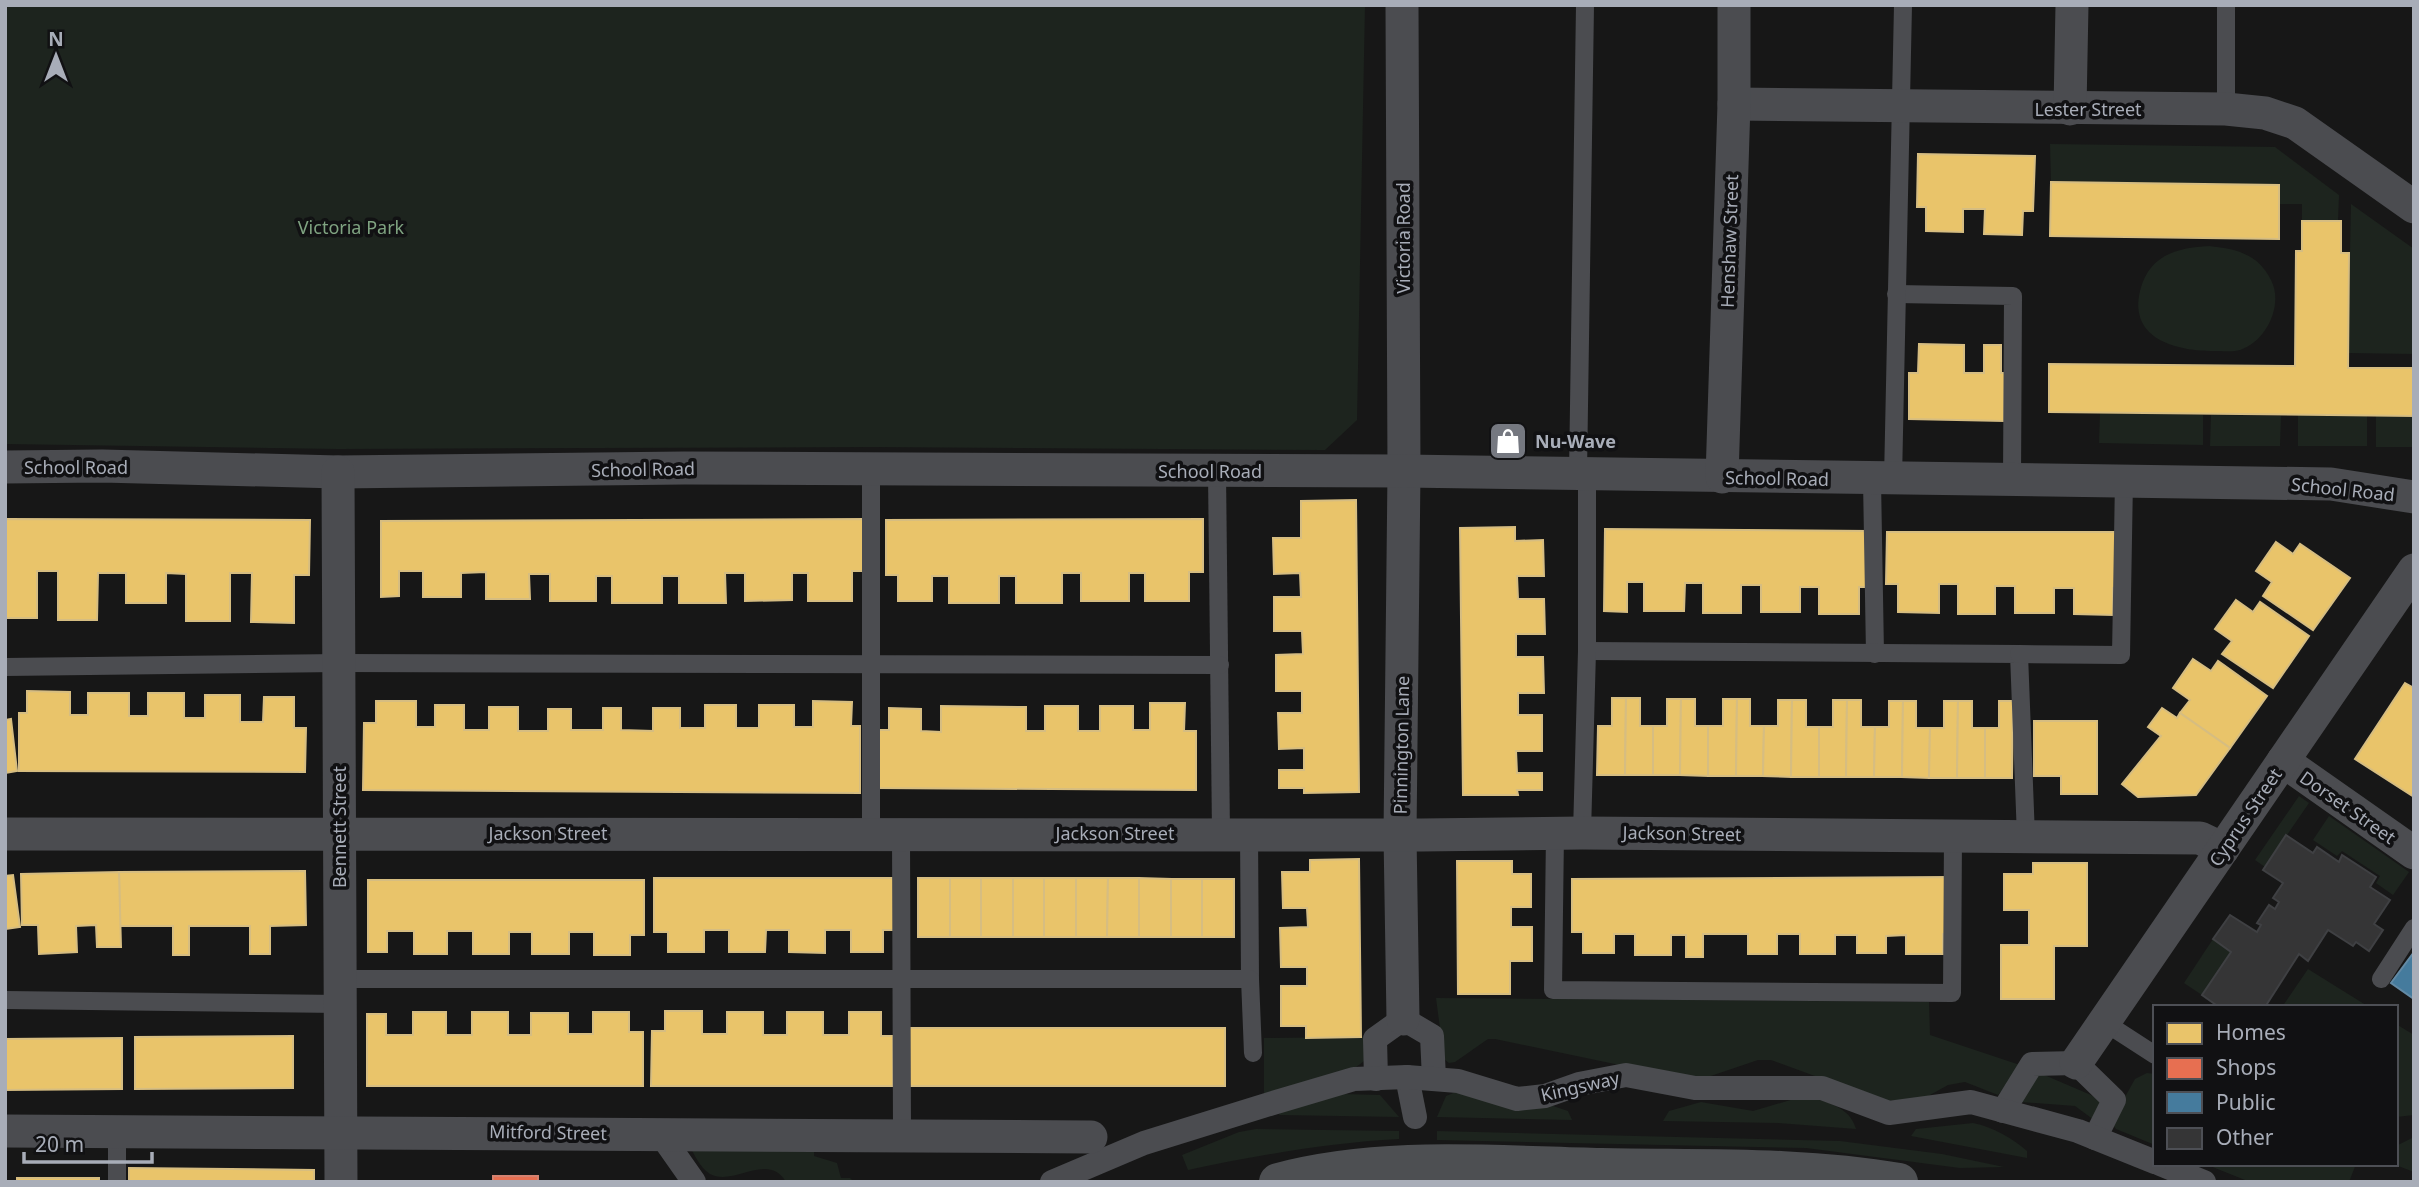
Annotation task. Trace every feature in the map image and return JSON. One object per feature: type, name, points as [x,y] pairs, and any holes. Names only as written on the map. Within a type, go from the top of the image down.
[{"type":"main road","points":[[1278,1182],[1351,1168],[1457,1164],[1801,1171],[1899,1182]]},
{"type":"street","name":"Victoria Road","points":[[1402,5],[1404,471]]},
{"type":"street","name":"Henshaw Street","points":[[1722,477],[1734,104],[1734,5]]},
{"type":"street","points":[[2070,109],[2072,5]]},
{"type":"street","name":"Lester Street","points":[[1734,104],[2226,109],[2265,113],[2295,123],[2414,207]]},
{"type":"street","name":"School Road","points":[[5,467],[338,472],[872,469],[1582,473],[1883,480],[2012,479],[2331,484],[2414,497]]},
{"type":"street","name":"Pinnington Lane","points":[[1403,1019],[1400,835],[1404,471]]},
{"type":"street","name":"Bennett Street","points":[[338,472],[341,1182]]},
{"type":"street","name":"Cyprus Street","points":[[2076,1063],[2414,570]]},
{"type":"street","name":"Dorset Street","points":[[2283,761],[2414,853]]},
{"type":"street","name":"Jackson Street","points":[[5,834],[1568,833],[2200,838],[2223,849]]},
{"type":"street","points":[[1376,1079],[1375,1039],[1403,1019],[1432,1037],[1434,1079]]},
{"type":"street","points":[[2003,1111],[2032,1064],[2076,1063],[2114,1100],[2095,1138]]},
{"type":"street","name":"Kingsway","points":[[1052,1182],[1093,1160],[1354,1079],[1408,1077],[1458,1081],[1517,1099],[1545,1096],[1580,1084],[1626,1075],[1695,1088],[1822,1088],[1889,1113],[1971,1102],[2095,1138],[2153,1161]]},
{"type":"street","points":[[1408,1077],[1415,1117]]},
{"type":"street","name":"Mitford Street","points":[[5,1131],[117,1129],[902,1135],[1093,1160]]},
{"type":"street","points":[[666,1142],[694,1182]]},
{"type":"street","points":[[2165,1166],[2204,1182]]},
{"type":"lane","points":[[1585,5],[1582,473],[1587,651],[1553,990],[1952,993],[1953,836]]},
{"type":"lane","points":[[1875,653],[1883,480],[1896,294],[1903,5]]},
{"type":"lane","points":[[2226,5],[2226,109]]},
{"type":"lane","points":[[1896,294],[2013,296],[2012,479]]},
{"type":"lane","points":[[872,469],[871,664],[902,980],[902,1135]]},
{"type":"lane","points":[[1217,472],[1220,665],[1250,979],[1253,1053]]},
{"type":"lane","points":[[1587,651],[2122,655],[2124,480]]},
{"type":"lane","points":[[2019,653],[2026,837]]},
{"type":"lane","points":[[5,667],[339,663],[1220,665]]},
{"type":"lane","points":[[2381,979],[2414,928]]},
{"type":"lane","points":[[5,1000],[902,980],[1250,979]]},
{"type":"lane","points":[[2104,1021],[2153,1054]]},
{"type":"lane","points":[[117,1129],[117,1182]]},
{"type":"green space","name":"Victoria Park","points":[[5,5],[1365,5],[1357,420],[1325,450],[873,447],[338,449],[5,444]]},
{"type":"green space","points":[[2050,144],[2275,147],[2339,195],[2338,221],[2302,221],[2302,204],[2279,204],[2279,185],[2051,182]]},
{"type":"green space","points":[[2351,204],[2414,249],[2414,354],[2348,353]]},
{"type":"green space","points":[[2209,246],[2246,254],[2266,271],[2274,290],[2274,311],[2265,331],[2249,346],[2240,350],[2203,351],[2173,346],[2149,332],[2142,322],[2138,308],[2140,291],[2144,279],[2157,261],[2175,252]]},
{"type":"green space","points":[[2100,413],[2203,415],[2203,445],[2099,443]]},
{"type":"green space","points":[[2211,415],[2281,416],[2280,446],[2210,446]]},
{"type":"green space","points":[[2298,415],[2367,416],[2367,446],[2298,446]]},
{"type":"green space","points":[[2376,416],[2414,416],[2414,447],[2376,447]]},
{"type":"green space","points":[[2299,796],[2309,803],[2265,867],[2255,860]]},
{"type":"green space","points":[[2329,816],[2409,872],[2393,895],[2376,883],[2380,876],[2342,851],[2337,856],[2313,840]]},
{"type":"green space","points":[[2213,939],[2231,952],[2202,995],[2184,983]]},
{"type":"green space","points":[[2308,969],[2366,1005],[2283,1005]]},
{"type":"green space","points":[[1436,998],[1929,1002],[1930,1035],[2023,1066],[1998,1095],[1965,1082],[1948,1085],[1921,1100],[1883,1101],[1771,1060],[1758,1060],[1696,1081],[1488,1039],[1455,1062],[1449,1063],[1444,1059]]},
{"type":"green space","points":[[2398,1025],[2414,1035],[2414,1115],[2398,1117]]},
{"type":"green space","points":[[1365,1037],[1364,1061],[1354,1068],[1316,1084],[1264,1096],[1264,1038]]},
{"type":"green space","points":[[2035,1071],[2105,1101],[2094,1120],[2075,1106],[2020,1102]]},
{"type":"green space","points":[[2147,1073],[2153,1074],[2153,1144],[2116,1129],[2111,1122],[2135,1079]]},
{"type":"green space","points":[[1456,1092],[1547,1104],[1568,1111],[1572,1120],[1437,1117],[1446,1096]]},
{"type":"green space","points":[[1342,1094],[1380,1095],[1399,1117],[1279,1115],[1281,1111]]},
{"type":"green space","points":[[1804,1096],[1842,1110],[1853,1121],[1856,1129],[1778,1123],[1663,1121],[1669,1111],[1701,1102],[1753,1111]]},
{"type":"green space","points":[[1973,1123],[2009,1137],[2027,1151],[2027,1158],[1911,1136],[1916,1129]]},
{"type":"green space","points":[[1256,1129],[1399,1131],[1399,1139],[1293,1150],[1188,1170],[1182,1155],[1239,1132]]},
{"type":"green space","points":[[1437,1131],[1840,1141],[1942,1154],[2004,1167],[1960,1168],[1806,1148],[1437,1140]]},
{"type":"green space","points":[[2414,1137],[2414,1172],[2398,1166],[2398,1145]]},
{"type":"green space","points":[[688,1143],[814,1144],[814,1156],[837,1163],[841,1178],[850,1178],[854,1182],[786,1182],[779,1173],[760,1169],[719,1177],[703,1168]]},
{"type":"green space","points":[[2210,1166],[2355,1166],[2349,1182],[2250,1182]]},
{"type":"building: Homes","points":[[1918,154],[2035,156],[2033,211],[2023,211],[2022,235],[1984,234],[1985,209],[1963,209],[1963,232],[1926,231],[1926,207],[1917,207]]},
{"type":"building: Homes","points":[[2051,182],[2279,185],[2279,239],[2050,236]]},
{"type":"building: Homes","points":[[2302,221],[2341,221],[2341,253],[2349,253],[2348,368],[2414,368],[2414,416],[2049,412],[2049,364],[2295,366],[2296,251],[2302,251]]},
{"type":"building: Homes","points":[[1919,344],[1964,345],[1964,373],[1984,373],[1984,345],[2001,345],[2001,373],[2005,373],[2004,421],[1909,419],[1909,373],[1918,373]]},
{"type":"building: Homes","points":[[1356,500],[1359,792],[1304,793],[1304,788],[1279,788],[1279,770],[1304,770],[1304,748],[1279,749],[1278,713],[1302,713],[1302,691],[1276,691],[1276,655],[1303,654],[1302,631],[1274,631],[1274,597],[1301,597],[1300,573],[1274,574],[1273,538],[1301,538],[1301,501]]},
{"type":"building: Homes","points":[[5,519],[310,520],[309,575],[294,575],[294,623],[251,622],[252,573],[230,573],[230,621],[186,621],[186,574],[166,573],[166,603],[126,603],[126,573],[98,573],[97,620],[58,620],[58,571],[37,571],[37,618],[5,618]]},
{"type":"building: Homes","points":[[866,519],[866,571],[852,571],[852,601],[808,601],[808,573],[792,573],[792,600],[745,601],[745,573],[725,573],[726,603],[679,603],[679,576],[662,576],[662,603],[612,603],[612,576],[596,576],[596,601],[550,601],[550,574],[529,574],[530,599],[486,599],[486,572],[461,573],[461,597],[423,597],[423,571],[399,571],[399,596],[381,597],[381,521]]},
{"type":"building: Homes","points":[[1203,519],[1203,572],[1189,572],[1189,601],[1145,601],[1145,573],[1129,573],[1129,601],[1081,601],[1081,573],[1062,573],[1062,603],[1016,603],[1016,576],[999,576],[999,603],[949,603],[949,576],[932,576],[932,601],[898,601],[898,575],[886,575],[886,520]]},
{"type":"building: Homes","points":[[1515,527],[1515,541],[1543,540],[1544,576],[1517,576],[1518,599],[1544,599],[1545,634],[1516,634],[1516,657],[1543,657],[1544,693],[1518,693],[1518,715],[1542,715],[1542,751],[1516,751],[1517,773],[1542,773],[1542,790],[1517,790],[1518,795],[1463,795],[1460,528]]},
{"type":"building: Homes","points":[[1605,529],[1868,531],[1868,587],[1859,587],[1859,614],[1819,614],[1819,587],[1800,587],[1800,612],[1761,612],[1761,585],[1741,585],[1741,613],[1703,613],[1703,583],[1685,583],[1684,611],[1644,611],[1644,582],[1627,582],[1627,612],[1604,611]]},
{"type":"building: Homes","points":[[1887,532],[2121,532],[2121,588],[2113,588],[2113,615],[2074,614],[2074,588],[2054,588],[2054,613],[2015,613],[2015,586],[1995,586],[1995,614],[1958,614],[1958,584],[1939,584],[1939,613],[1898,612],[1898,584],[1886,584]]},
{"type":"building: Homes","points":[[2276,542],[2293,554],[2300,544],[2350,578],[2313,630],[2263,596],[2272,582],[2256,571]]},
{"type":"building: Homes","points":[[2236,600],[2253,612],[2260,602],[2309,636],[2273,688],[2222,654],[2232,641],[2215,629]]},
{"type":"building: Homes","points":[[2193,659],[2211,671],[2218,661],[2267,696],[2230,748],[2180,713],[2190,700],[2173,688]]},
{"type":"building: Homes","points":[[2405,683],[2414,688],[2414,797],[2355,759]]},
{"type":"building: Homes","points":[[27,691],[70,692],[70,715],[88,715],[88,693],[129,693],[129,716],[148,716],[148,693],[184,693],[184,718],[205,718],[205,695],[240,695],[240,722],[263,722],[264,697],[294,697],[294,728],[306,728],[305,772],[19,771],[19,713],[27,713]]},
{"type":"building: Homes","points":[[1612,698],[1626,698],[1625,775],[1597,775],[1598,726],[1612,726]]},
{"type":"building: Homes","points":[[1626,698],[1640,698],[1640,726],[1653,726],[1653,775],[1625,775]]},
{"type":"building: Homes","points":[[1667,699],[1681,699],[1680,775],[1653,775],[1653,726],[1667,726]]},
{"type":"building: Homes","points":[[1681,699],[1695,699],[1695,726],[1708,726],[1708,776],[1680,775]]},
{"type":"building: Homes","points":[[1723,699],[1737,699],[1736,776],[1708,776],[1708,726],[1723,726]]},
{"type":"building: Homes","points":[[1737,699],[1750,699],[1750,726],[1764,726],[1763,776],[1736,776]]},
{"type":"building: Homes","points":[[1778,700],[1792,700],[1791,777],[1763,776],[1764,726],[1778,726]]},
{"type":"building: Homes","points":[[1792,700],[1806,700],[1806,727],[1819,727],[1819,777],[1791,777]]},
{"type":"building: Homes","points":[[1833,700],[1847,700],[1846,777],[1819,777],[1819,727],[1833,727]]},
{"type":"building: Homes","points":[[1847,700],[1861,700],[1861,727],[1875,727],[1874,777],[1846,777]]},
{"type":"building: Homes","points":[[376,701],[416,701],[416,727],[435,727],[435,705],[464,705],[464,730],[489,730],[489,707],[518,707],[518,731],[548,731],[548,709],[571,709],[571,730],[603,730],[603,708],[621,708],[621,730],[653,731],[653,708],[680,708],[680,728],[705,728],[705,705],[736,705],[736,728],[759,728],[759,705],[794,705],[794,727],[813,727],[813,701],[852,702],[851,726],[860,726],[860,793],[363,790],[364,723],[376,723]]},
{"type":"building: Homes","points":[[1889,701],[1903,701],[1902,777],[1874,777],[1875,727],[1889,727]]},
{"type":"building: Homes","points":[[1903,701],[1916,701],[1916,728],[1930,728],[1929,778],[1902,777]]},
{"type":"building: Homes","points":[[1944,701],[1958,701],[1957,778],[1929,778],[1930,728],[1944,728]]},
{"type":"building: Homes","points":[[1958,701],[1972,701],[1972,728],[1985,728],[1985,778],[1957,778]]},
{"type":"building: Homes","points":[[1999,701],[2013,701],[2012,778],[1985,778],[1985,728],[1999,728]]},
{"type":"building: Homes","points":[[1150,703],[1185,703],[1184,731],[1196,731],[1196,790],[877,788],[877,730],[889,730],[889,708],[921,709],[921,731],[941,732],[941,706],[1026,707],[1026,731],[1045,731],[1045,706],[1078,706],[1078,731],[1100,731],[1100,706],[1133,706],[1133,730],[1150,730]]},
{"type":"building: Homes","points":[[2162,708],[2177,718],[2180,713],[2230,748],[2196,795],[2138,797],[2122,784],[2161,736],[2148,727]]},
{"type":"building: Homes","points":[[11,719],[17,771],[5,773],[5,720]]},
{"type":"building: Homes","points":[[2034,721],[2097,721],[2097,794],[2061,794],[2061,776],[2034,776]]},
{"type":"building: Homes","points":[[1359,859],[1361,1037],[1306,1038],[1306,1026],[1281,1026],[1281,986],[1307,986],[1307,967],[1281,967],[1280,928],[1308,927],[1307,908],[1283,908],[1282,872],[1310,872],[1310,860]]},
{"type":"building: Homes","points":[[1457,861],[1512,861],[1512,874],[1531,874],[1531,907],[1511,907],[1511,927],[1532,927],[1532,961],[1510,961],[1510,994],[1458,994]]},
{"type":"building: Homes","points":[[2033,863],[2087,863],[2087,946],[2054,946],[2054,999],[2001,999],[2001,945],[2029,945],[2029,910],[2004,910],[2004,874],[2033,874]]},
{"type":"building: Homes","points":[[305,871],[306,925],[270,926],[270,954],[250,954],[250,926],[189,926],[189,955],[173,955],[173,926],[120,926],[119,872]]},
{"type":"building: Homes","points":[[119,872],[121,947],[97,947],[96,925],[76,926],[77,952],[39,954],[38,925],[22,925],[21,874]]},
{"type":"building: Homes","points":[[13,875],[20,927],[5,929],[5,876]]},
{"type":"building: Homes","points":[[1950,877],[1950,934],[1943,934],[1943,954],[1906,954],[1906,935],[1886,936],[1886,953],[1857,953],[1857,935],[1835,935],[1835,954],[1800,954],[1800,934],[1777,934],[1777,954],[1748,954],[1748,934],[1703,934],[1703,957],[1686,957],[1686,935],[1671,935],[1671,955],[1635,955],[1635,934],[1614,934],[1614,953],[1583,953],[1583,932],[1572,932],[1572,879]]},
{"type":"building: Homes","points":[[654,878],[896,878],[895,930],[883,930],[883,952],[851,952],[851,930],[825,930],[825,953],[789,952],[789,930],[766,930],[765,952],[729,952],[729,930],[704,930],[704,952],[668,952],[668,932],[654,932]]},
{"type":"building: Homes","points":[[918,878],[950,878],[950,937],[918,937]]},
{"type":"building: Homes","points":[[950,878],[981,878],[981,937],[950,937]]},
{"type":"building: Homes","points":[[981,878],[1013,878],[1013,937],[981,937]]},
{"type":"building: Homes","points":[[1013,878],[1044,878],[1044,937],[1013,937]]},
{"type":"building: Homes","points":[[1044,878],[1076,878],[1076,937],[1044,937]]},
{"type":"building: Homes","points":[[1076,878],[1108,878],[1107,937],[1076,937]]},
{"type":"building: Homes","points":[[1108,878],[1139,878],[1139,937],[1107,937]]},
{"type":"building: Homes","points":[[1139,878],[1171,879],[1171,937],[1139,937]]},
{"type":"building: Homes","points":[[1171,879],[1202,879],[1202,937],[1171,937]]},
{"type":"building: Homes","points":[[1202,879],[1234,879],[1234,937],[1202,937]]},
{"type":"building: Homes","points":[[368,880],[644,880],[644,935],[630,935],[630,955],[594,955],[594,932],[569,932],[569,954],[532,954],[532,932],[509,932],[509,954],[473,954],[473,931],[447,931],[447,954],[414,954],[414,931],[387,931],[387,952],[368,952]]},
{"type":"building: Homes","points":[[665,1011],[702,1011],[702,1034],[727,1034],[727,1012],[763,1012],[763,1035],[787,1035],[787,1012],[823,1012],[823,1035],[849,1035],[849,1012],[881,1012],[881,1036],[893,1036],[893,1086],[651,1086],[652,1031],[665,1031]]},
{"type":"building: Homes","points":[[413,1012],[446,1012],[446,1035],[472,1035],[472,1012],[508,1012],[508,1035],[531,1035],[531,1013],[568,1013],[568,1034],[593,1034],[593,1012],[629,1012],[629,1032],[643,1032],[643,1086],[367,1086],[367,1014],[386,1014],[386,1035],[413,1035]]},
{"type":"building: Homes","points":[[909,1028],[1225,1028],[1225,1086],[909,1086]]},
{"type":"building: Homes","points":[[293,1036],[293,1088],[135,1089],[135,1037]]},
{"type":"building: Homes","points":[[122,1038],[122,1089],[5,1090],[5,1039]]},
{"type":"building: Homes","points":[[129,1168],[314,1170],[314,1182],[129,1182]]},
{"type":"building: Homes","points":[[17,1178],[99,1178],[99,1182],[17,1182]]},
{"type":"building: Shops","points":[[493,1176],[538,1176],[538,1182],[493,1182]]},
{"type":"building: Shops","points":[[656,1181],[656,1182],[617,1182]]},
{"type":"building: Public","points":[[2414,952],[2414,999],[2391,983]]},
{"type":"building: Other","points":[[2286,835],[2313,853],[2317,847],[2339,862],[2342,855],[2376,877],[2370,887],[2390,900],[2374,924],[2383,930],[2369,951],[2356,942],[2353,946],[2328,930],[2308,961],[2299,954],[2266,1005],[2216,1005],[2202,995],[2231,952],[2213,939],[2230,915],[2257,932],[2261,925],[2257,923],[2269,905],[2275,909],[2279,902],[2273,898],[2283,883],[2263,870]]},
{"type":"place","name":"Nu-Wave","points":[[1508,441]]}]
